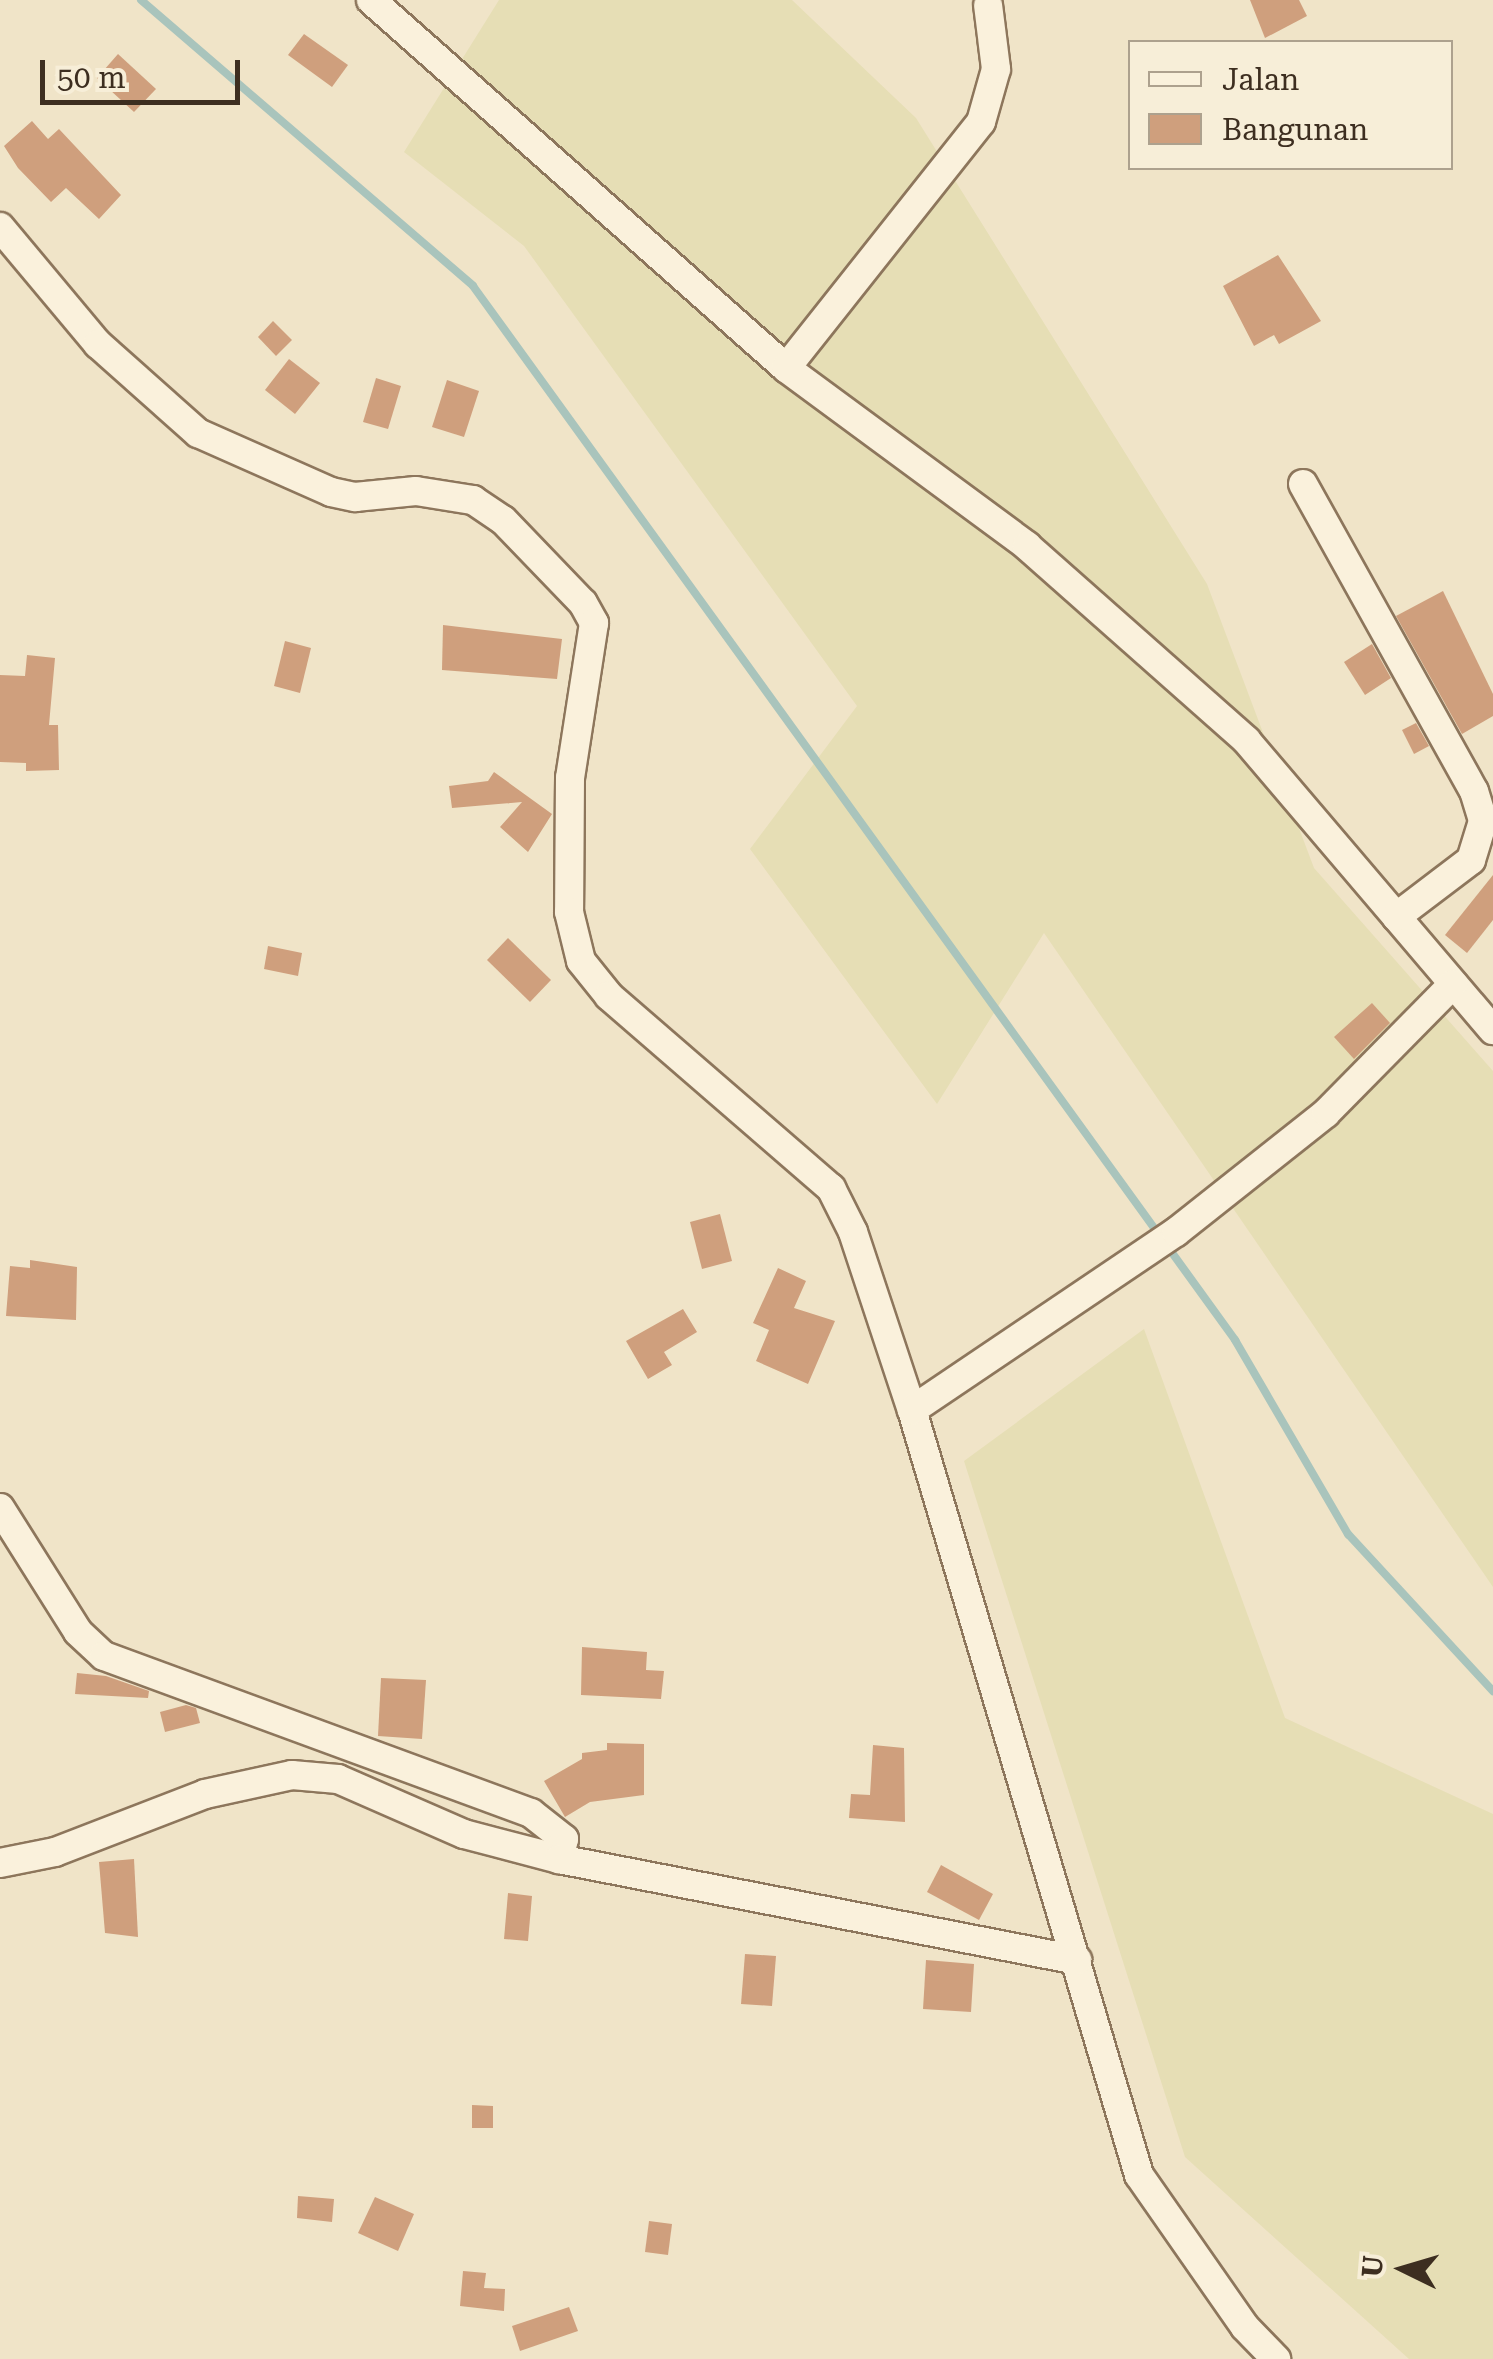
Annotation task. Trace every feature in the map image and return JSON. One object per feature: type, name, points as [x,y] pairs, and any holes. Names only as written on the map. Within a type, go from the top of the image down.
[{"type":"street","points":[[372,0],[786,368],[1027,546],[1246,740],[1493,1030]]},
{"type":"street","points":[[786,368],[980,122],[996,69],[988,4]]},
{"type":"street","points":[[0,228],[98,344],[198,433],[331,492],[356,497],[416,490],[473,500],[504,520],[583,603],[594,624],[570,778],[568,912],[581,961],[609,996],[831,1188],[853,1232],[912,1410],[1139,2175],[1245,2327],[1276,2359]]},
{"type":"street","points":[[1303,484],[1468,779],[1483,821],[1471,860],[1396,917]]},
{"type":"street","points":[[912,1410],[1176,1232],[1326,1113],[1452,984]]},
{"type":"street","points":[[0,1508],[78,1632],[104,1656],[530,1814],[564,1840],[559,1860]]},
{"type":"street","points":[[0,1864],[55,1852],[206,1794],[292,1775],[338,1779],[464,1834],[559,1860],[1077,1960]]},
{"type":"shaded area","points":[[499,0],[792,0],[916,118],[1207,584],[1314,868],[1493,1071],[1493,1587],[1044,933],[937,1104],[750,849],[857,706],[524,246],[404,152]]},
{"type":"shaded area","points":[[1144,1329],[1285,1718],[1493,1814],[1493,2359],[1409,2359],[1185,2157],[964,1461]]},
{"type":"building","points":[[1250,0],[1299,0],[1307,16],[1265,38]]},
{"type":"building","points":[[304,34],[348,65],[332,87],[288,55]]},
{"type":"building","points":[[118,54],[156,89],[134,112],[97,78]]},
{"type":"building","points":[[32,121],[48,139],[59,129],[121,195],[99,219],[66,188],[51,202],[18,168],[4,146]]},
{"type":"building","points":[[1278,255],[1321,321],[1279,344],[1274,335],[1254,346],[1223,286]]},
{"type":"building","points":[[273,321],[292,340],[276,356],[258,337]]},
{"type":"building","points":[[289,359],[320,383],[295,414],[265,390]]},
{"type":"building","points":[[376,378],[401,386],[388,429],[363,422]]},
{"type":"building","points":[[447,380],[479,391],[464,437],[432,427]]},
{"type":"building","points":[[1443,591],[1493,694],[1493,716],[1462,734],[1396,616]]},
{"type":"building","points":[[443,625],[562,639],[557,679],[442,670]]},
{"type":"building","points":[[285,641],[311,648],[300,693],[274,686]]},
{"type":"building","points":[[1372,644],[1391,678],[1365,695],[1344,662]]},
{"type":"building","points":[[27,655],[55,658],[49,725],[58,725],[59,770],[26,771],[26,763],[0,762],[0,675],[25,676]]},
{"type":"building","points":[[1416,723],[1429,746],[1414,754],[1402,730]]},
{"type":"building","points":[[494,772],[552,814],[528,852],[500,827],[522,802],[452,808],[449,786],[488,781]]},
{"type":"building","points":[[1493,875],[1493,920],[1467,953],[1445,935]]},
{"type":"building","points":[[508,938],[551,980],[530,1002],[487,960]]},
{"type":"building","points":[[268,946],[302,953],[298,976],[264,969]]},
{"type":"building","points":[[1372,1003],[1390,1023],[1354,1059],[1334,1037]]},
{"type":"building","points":[[720,1214],[732,1261],[702,1269],[690,1222]]},
{"type":"building","points":[[30,1260],[77,1267],[76,1320],[6,1316],[10,1266],[30,1268]]},
{"type":"building","points":[[778,1268],[806,1281],[794,1308],[835,1321],[808,1384],[756,1361],[769,1330],[753,1323]]},
{"type":"building","points":[[683,1309],[697,1332],[664,1352],[672,1365],[648,1379],[626,1341]]},
{"type":"building","points":[[582,1647],[647,1652],[646,1670],[664,1671],[661,1699],[581,1695]]},
{"type":"building","points":[[77,1673],[106,1676],[149,1691],[148,1698],[75,1694]]},
{"type":"building","points":[[381,1678],[426,1680],[422,1739],[378,1736]]},
{"type":"building","points":[[186,1705],[196,1708],[200,1723],[165,1732],[160,1712]]},
{"type":"building","points":[[607,1743],[644,1744],[644,1795],[590,1802],[565,1817],[544,1781],[582,1759],[582,1753],[607,1750]]},
{"type":"building","points":[[873,1745],[904,1748],[905,1822],[849,1818],[851,1794],[870,1795]]},
{"type":"building","points":[[134,1859],[138,1937],[105,1933],[99,1862]]},
{"type":"building","points":[[941,1865],[993,1894],[979,1920],[927,1892]]},
{"type":"building","points":[[508,1893],[532,1896],[528,1941],[504,1939]]},
{"type":"building","points":[[745,1954],[776,1956],[772,2006],[741,2004]]},
{"type":"building","points":[[926,1960],[974,1964],[971,2012],[923,2009]]},
{"type":"building","points":[[472,2105],[493,2106],[493,2128],[472,2128]]},
{"type":"building","points":[[298,2196],[334,2199],[332,2222],[297,2218]]},
{"type":"building","points":[[375,2197],[414,2214],[398,2251],[358,2233]]},
{"type":"building","points":[[649,2221],[672,2224],[668,2255],[645,2252]]},
{"type":"building","points":[[463,2271],[486,2273],[484,2288],[505,2289],[504,2311],[460,2306]]},
{"type":"building","points":[[569,2307],[578,2331],[520,2351],[512,2326]]},
{"type":"waterway","points":[[141,0],[473,286],[1235,1340],[1348,1534],[1493,1691]]}]
